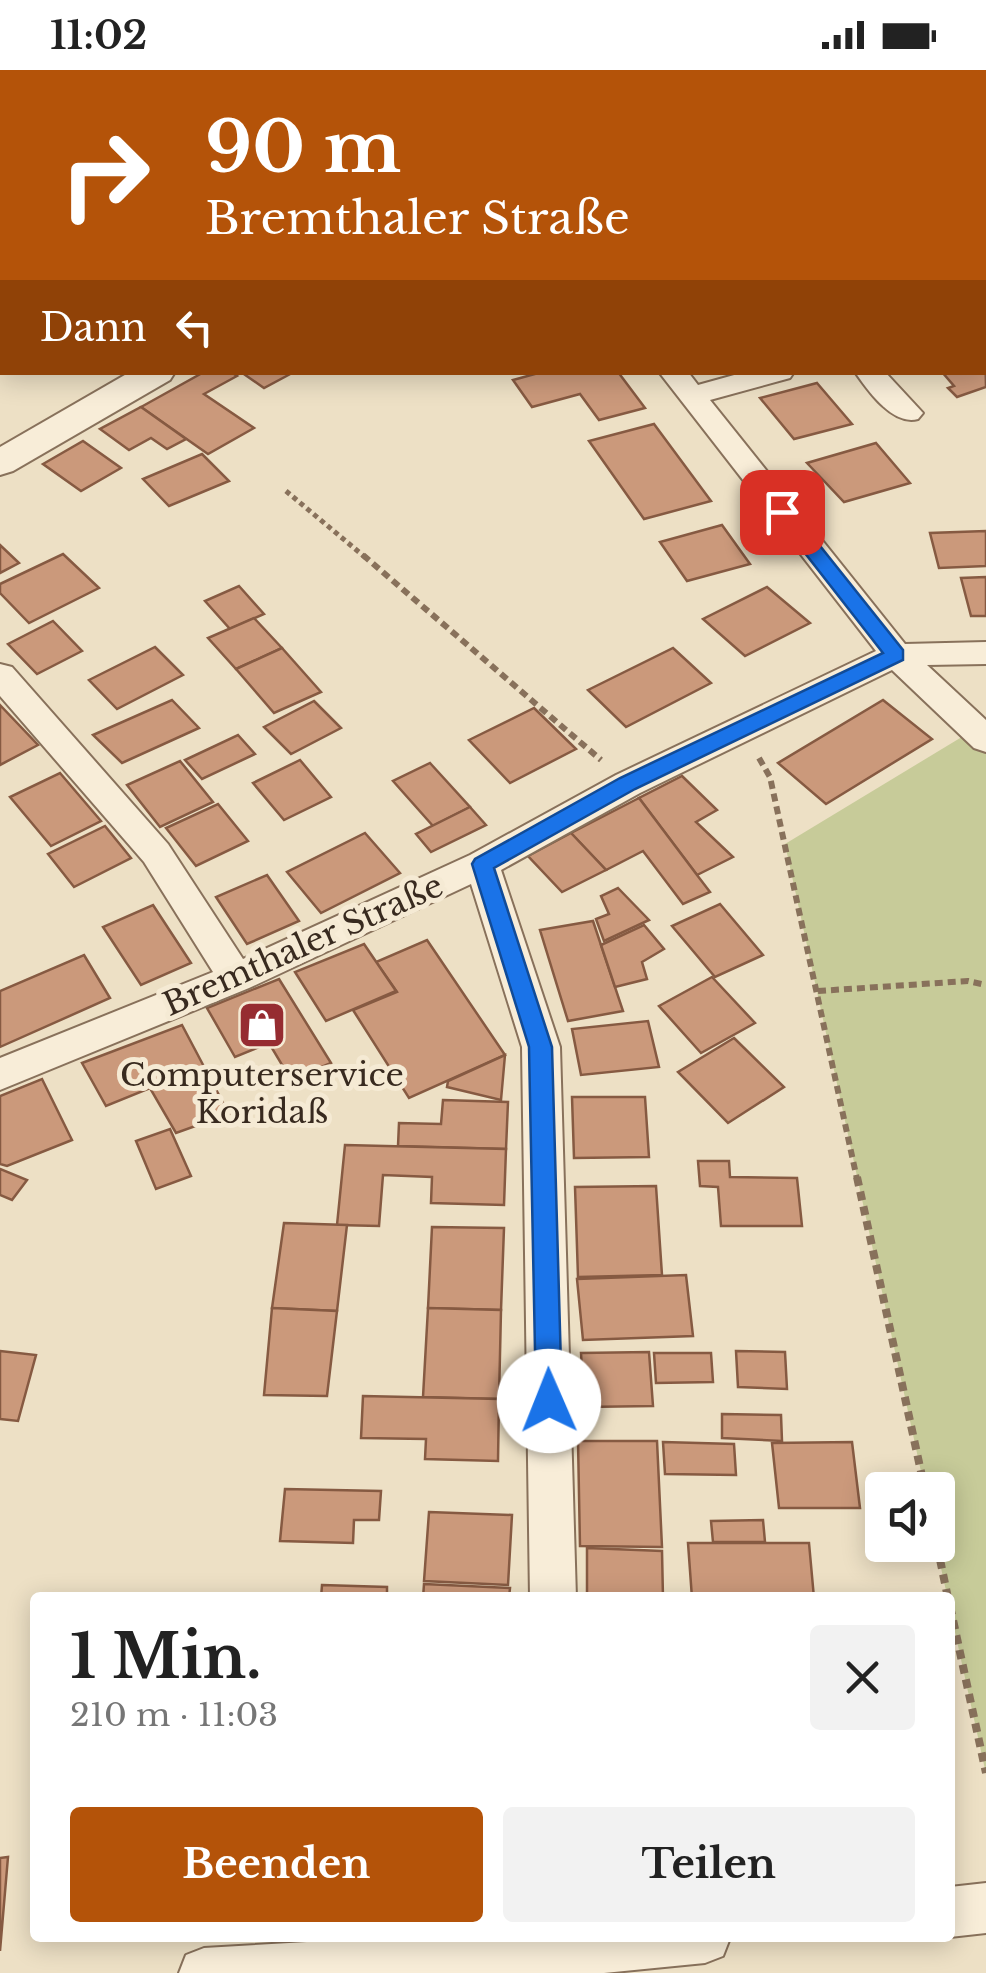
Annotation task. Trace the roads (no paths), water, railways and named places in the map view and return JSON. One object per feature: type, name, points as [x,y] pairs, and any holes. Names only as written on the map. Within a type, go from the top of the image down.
[{"type":"street","points":[[0,463],[152,375]]},
{"type":"street","points":[[682,384],[756,375]]},
{"type":"street","points":[[872,375],[908,413]]},
{"type":"street","points":[[682,384],[896,655],[986,740]]},
{"type":"street","name":"Bremthaler Straße","points":[[0,1074],[236,978],[482,864],[628,784],[896,655],[986,652]]},
{"type":"street","points":[[0,675],[156,853],[236,978]]},
{"type":"street","points":[[482,864],[541,1047],[553,1592]]},
{"type":"street","points":[[955,1911],[986,1908]]},
{"type":"street","points":[[204,1973],[561,1954],[669,1942]]},
{"type":"place","name":"Computerservice Koridaß","points":[[262,1025]]}]
